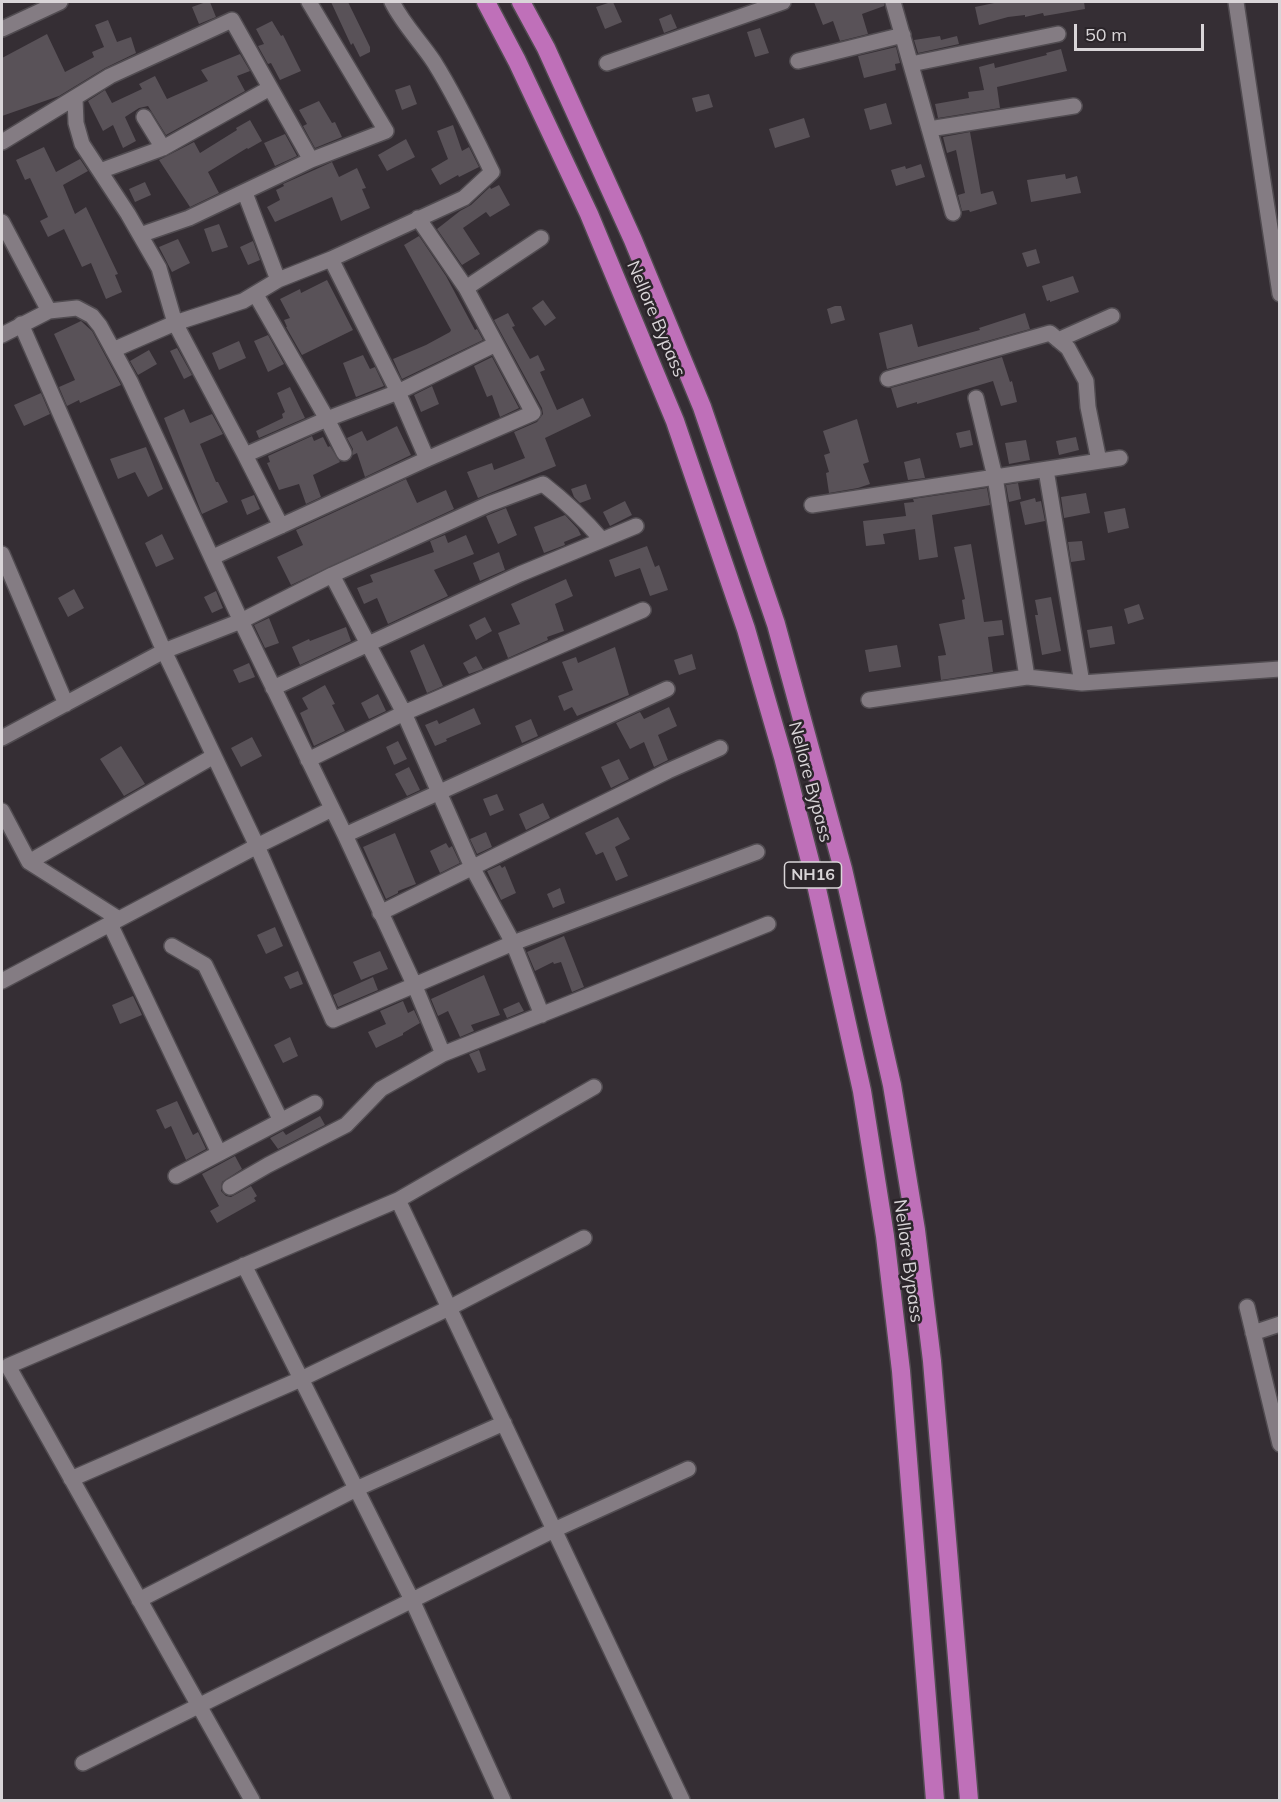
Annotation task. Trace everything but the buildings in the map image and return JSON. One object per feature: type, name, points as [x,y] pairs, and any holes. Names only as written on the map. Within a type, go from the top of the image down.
[{"type":"highway","name":"Nellore Bypass","points":[[486,2],[517,61],[589,214],[675,421],[746,629],[815,880],[862,1091],[885,1236],[901,1371],[935,1800]]},
{"type":"highway","name":"Nellore Bypass","points":[[521,2],[546,48],[633,240],[702,407],[776,624],[843,869],[892,1085],[916,1230],[932,1361],[969,1800]]},
{"type":"street","points":[[2,28],[60,2]]},
{"type":"street","points":[[140,235],[189,218],[311,160],[386,131],[309,2]]},
{"type":"street","points":[[113,350],[175,323],[243,301],[256,295],[278,279],[330,259],[464,198],[492,172],[434,62],[399,17],[392,2]]},
{"type":"street","points":[[607,63],[783,2]]},
{"type":"street","points":[[893,2],[953,213]]},
{"type":"street","points":[[1236,2],[1280,294]]},
{"type":"street","points":[[2,142],[110,76],[232,20],[311,160]]},
{"type":"street","points":[[911,64],[1058,34]]},
{"type":"street","points":[[798,61],[903,35]]},
{"type":"street","points":[[100,171],[163,148],[270,88]]},
{"type":"street","points":[[75,99],[76,123],[82,144],[159,268],[175,323],[281,526]]},
{"type":"street","points":[[929,129],[1074,105]]},
{"type":"street","points":[[144,117],[163,148]]},
{"type":"street","points":[[245,193],[278,279]]},
{"type":"street","points":[[213,557],[533,413],[466,288],[418,218]]},
{"type":"street","points":[[2,222],[49,311]]},
{"type":"street","points":[[466,288],[541,238]]},
{"type":"street","points":[[330,259],[398,392],[427,459]]},
{"type":"street","points":[[256,295],[344,453]]},
{"type":"street","points":[[2,335],[49,311],[77,308],[92,316],[100,326],[130,381],[241,621],[345,835],[414,984],[443,1054]]},
{"type":"street","points":[[1058,340],[1112,316]]},
{"type":"street","points":[[21,324],[164,651],[257,846],[333,1020],[513,943],[757,852]]},
{"type":"street","points":[[888,379],[1050,333],[1068,348],[1086,381],[1088,407],[1099,461]]},
{"type":"street","points":[[245,455],[327,419],[398,392],[496,344]]},
{"type":"street","points":[[976,398],[994,477],[1027,677]]},
{"type":"street","points":[[812,505],[1120,458]]},
{"type":"street","points":[[1046,470],[1082,683]]},
{"type":"street","points":[[2,738],[164,651],[241,621],[332,575],[489,504],[543,484],[578,514],[602,540]]},
{"type":"street","points":[[273,688],[520,574],[636,526]]},
{"type":"street","points":[[2,554],[66,704]]},
{"type":"street","points":[[332,575],[366,645],[404,713],[472,867],[513,943],[542,1015]]},
{"type":"street","points":[[308,760],[404,713],[643,610]]},
{"type":"street","points":[[870,700],[1027,677],[1082,683],[1280,669]]},
{"type":"street","points":[[345,835],[667,689]]},
{"type":"street","points":[[380,913],[658,776],[720,748]]},
{"type":"street","points":[[29,862],[214,756]]},
{"type":"street","points":[[2,981],[257,846],[332,809]]},
{"type":"street","points":[[2,811],[29,862],[114,922],[219,1154]]},
{"type":"street","points":[[230,1187],[346,1125],[381,1089],[443,1054],[768,924]]},
{"type":"street","points":[[172,946],[205,965],[281,1121]]},
{"type":"street","points":[[252,1800],[71,1479],[5,1367],[398,1200],[594,1088]]},
{"type":"street","points":[[176,1176],[315,1102]]},
{"type":"street","points":[[398,1200],[682,1800]]},
{"type":"street","points":[[71,1479],[301,1379],[449,1308],[584,1238]]},
{"type":"street","points":[[244,1265],[412,1600],[503,1800]]},
{"type":"street","points":[[1247,1307],[1280,1444]]},
{"type":"street","points":[[1253,1333],[1280,1324]]},
{"type":"street","points":[[139,1600],[356,1489],[504,1423]]},
{"type":"street","points":[[83,1763],[554,1530],[688,1469]]}]
